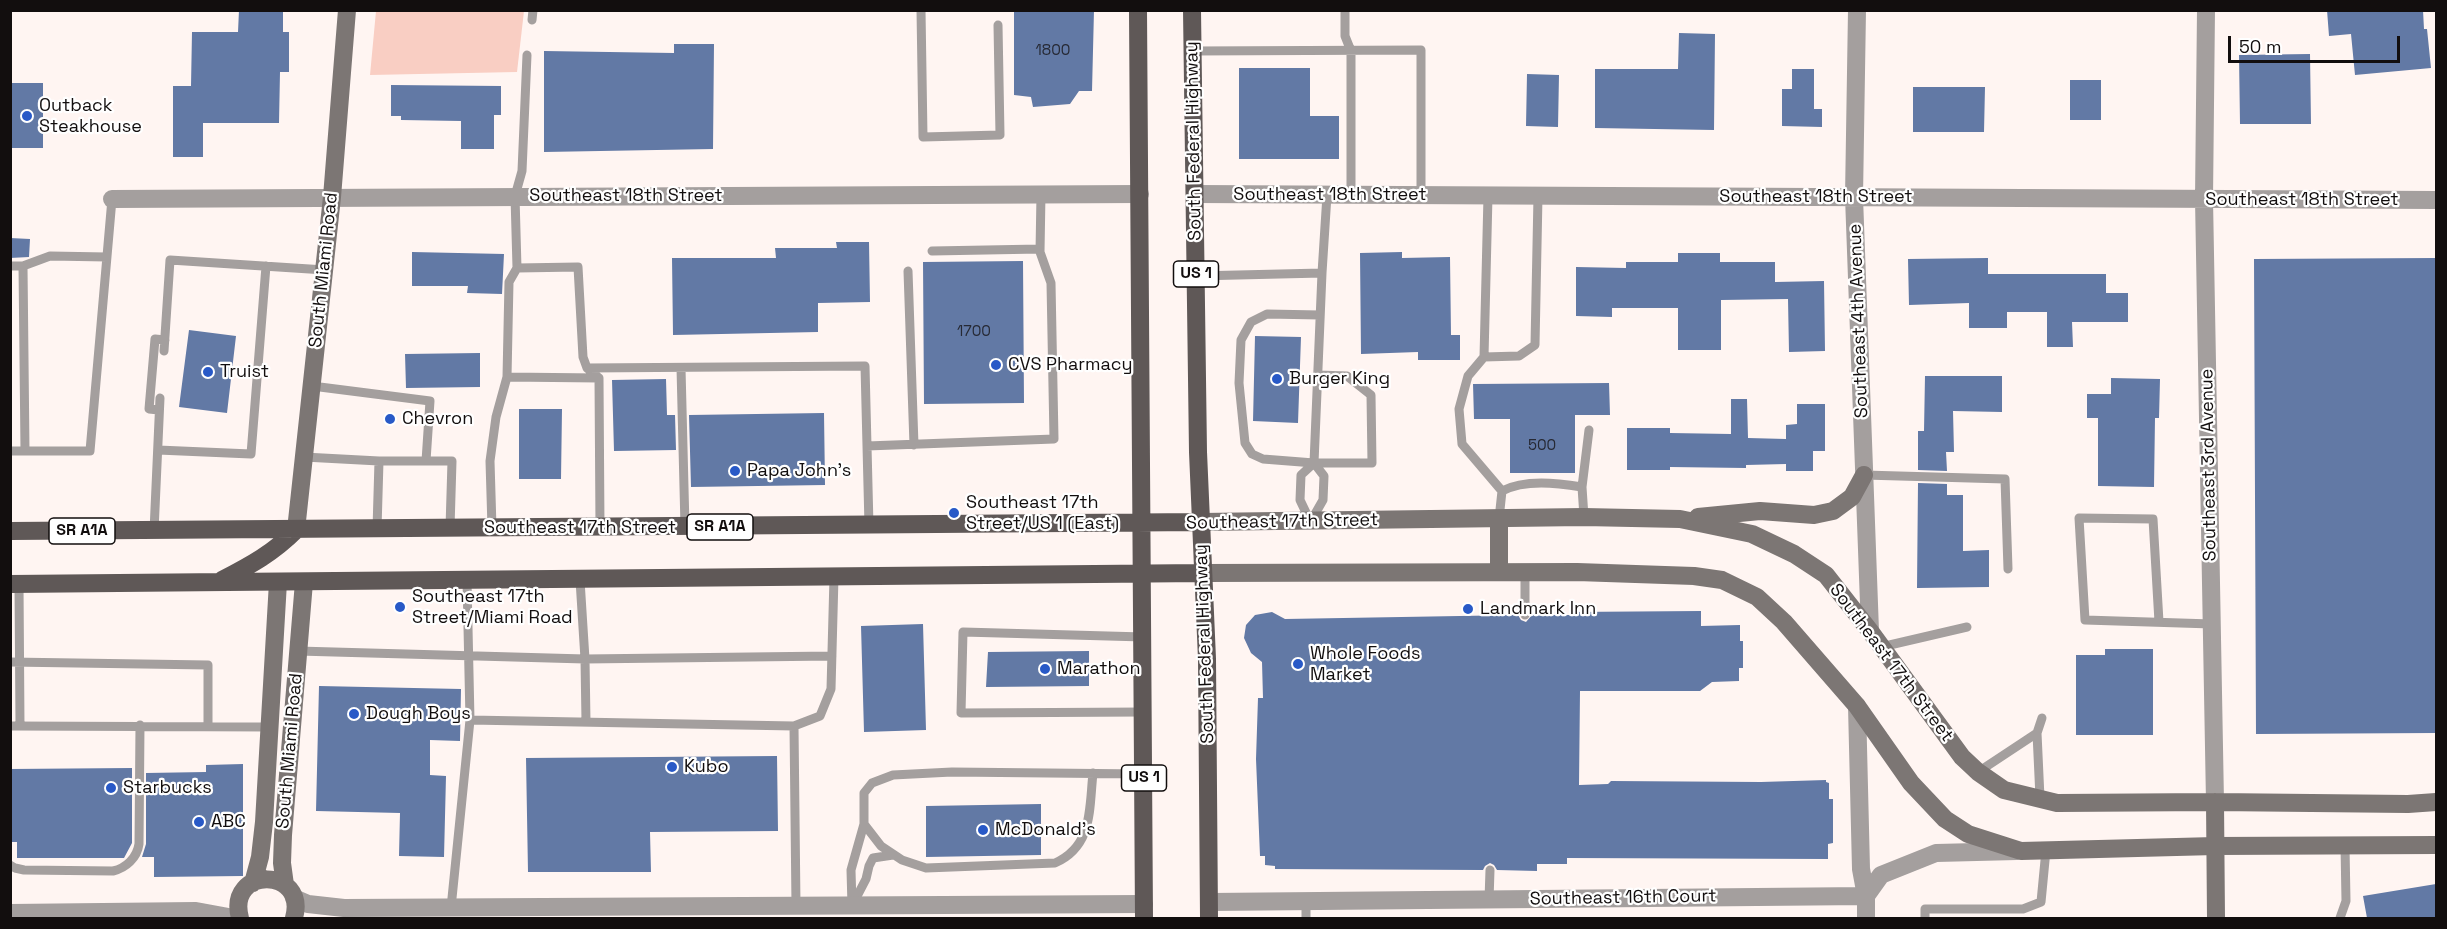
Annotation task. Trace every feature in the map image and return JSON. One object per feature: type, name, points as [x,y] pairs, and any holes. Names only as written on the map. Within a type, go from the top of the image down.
[{"type":"main road","name":"South Miami Road","points":[[296,530],[332,197],[348,10]]},
{"type":"main road","name":"US 1","points":[[1138,10],[1144,637],[1144,911]]},
{"type":"main road","name":"South Federal Highway","points":[[1192,10],[1196,276],[1207,659],[1209,910]]},
{"type":"main road","points":[[1680,519],[1760,511],[1814,515],[1833,511],[1852,497],[1864,475]]},
{"type":"main road","name":"Southeast 17th Street","points":[[10,531],[1143,524],[1584,517],[1680,519],[1752,534],[1794,554],[1826,575],[1962,757],[1978,772],[2004,790],[2057,803],[2215,801],[2408,804],[2436,802]]},
{"type":"main road","points":[[1499,572],[1500,519]]},
{"type":"main road","points":[[218,582],[277,549],[296,530]]},
{"type":"main road","points":[[15,584],[1203,573],[1525,572],[1694,576],[1722,580],[1757,597],[1784,622],[1857,706],[1911,783],[1946,819],[1968,834],[2021,851],[2215,846],[2436,845]]},
{"type":"main road","name":"South Miami Road","points":[[253,883],[260,857],[264,822],[278,582]]},
{"type":"main road","name":"South Miami Road","points":[[296,918],[296,908],[289,892],[282,863],[304,582]]},
{"type":"main road","name":"Southeast 3rd Avenue","points":[[2215,801],[2216,918]]},
{"type":"main road","points":[[240,918],[238,911],[241,897],[248,886],[253,883],[273,879],[289,892]]},
{"type":"street","name":"Southeast 4th Avenue","points":[[1857,10],[1854,197],[1870,631]]},
{"type":"street","name":"Southeast 3rd Avenue","points":[[2206,10],[2204,199],[2215,801]]},
{"type":"street","name":"Southeast 18th Street","points":[[112,199],[1140,194]]},
{"type":"street","name":"Southeast 18th Street","points":[[1195,194],[2436,200]]},
{"type":"street","points":[[1857,706],[1861,869],[1866,896],[1866,918]]},
{"type":"street","points":[[1866,896],[1881,875],[1936,853],[2021,851]]},
{"type":"street","points":[[289,892],[308,904],[332,908],[445,912],[796,906],[1144,911]]},
{"type":"street","name":"Southeast 16th Court","points":[[1209,910],[1306,910],[1489,900],[1866,896]]},
{"type":"street","points":[[196,911],[229,903],[241,897]]},
{"type":"street","points":[[296,918],[332,908]]},
{"type":"street","points":[[10,913],[196,911],[234,918]]},
{"type":"lane","points":[[921,10],[923,137],[1000,135],[998,25]]},
{"type":"lane","points":[[1345,10],[1345,36],[1351,51],[1351,195]]},
{"type":"lane","points":[[1193,51],[1421,50],[1421,195]]},
{"type":"lane","points":[[492,528],[490,461],[496,417],[507,377],[509,282],[517,268],[515,196],[522,171],[527,55]]},
{"type":"lane","points":[[867,446],[1054,439],[1051,283],[1040,250],[1041,194]]},
{"type":"lane","points":[[1311,521],[1323,500],[1324,476],[1314,464],[1327,195]]},
{"type":"lane","points":[[1488,196],[1484,357],[1468,376],[1459,408],[1462,444],[1502,491],[1500,519]]},
{"type":"lane","points":[[1484,357],[1519,356],[1535,345],[1538,196]]},
{"type":"lane","points":[[10,451],[90,451],[112,199]]},
{"type":"lane","points":[[932,251],[1040,250]]},
{"type":"lane","points":[[10,266],[23,266],[50,255],[107,257]]},
{"type":"lane","points":[[164,351],[170,260],[324,270]]},
{"type":"lane","points":[[23,266],[25,451]]},
{"type":"lane","points":[[158,450],[251,454],[266,266]]},
{"type":"lane","points":[[517,268],[578,267],[583,357],[587,368],[599,378],[600,528]]},
{"type":"lane","points":[[908,271],[914,445]]},
{"type":"lane","points":[[1196,276],[1322,273]]},
{"type":"lane","points":[[1318,375],[1347,375],[1371,395],[1372,463],[1314,464],[1263,459],[1252,454],[1245,444],[1239,383],[1241,340],[1251,322],[1267,314],[1320,315]]},
{"type":"lane","points":[[159,410],[149,409],[155,339],[165,340]]},
{"type":"lane","points":[[587,368],[865,366],[869,526]]},
{"type":"lane","points":[[681,368],[685,527]]},
{"type":"lane","points":[[507,377],[599,378]]},
{"type":"lane","points":[[312,386],[430,401],[426,461]]},
{"type":"lane","points":[[154,531],[160,399]]},
{"type":"lane","points":[[1584,517],[1582,487],[1589,430]]},
{"type":"lane","points":[[304,457],[379,461],[452,461],[450,528]]},
{"type":"lane","points":[[377,529],[379,461]]},
{"type":"lane","points":[[1311,521],[1300,500],[1301,475],[1314,464]]},
{"type":"lane","points":[[1864,475],[2005,479],[2008,569]]},
{"type":"lane","points":[[1502,491],[1512,485],[1525,483],[1582,487]]},
{"type":"lane","points":[[2159,622],[2153,519],[2079,518],[2085,620],[2212,624]]},
{"type":"lane","points":[[1525,572],[1525,615]]},
{"type":"lane","points":[[470,720],[794,726],[820,716],[831,689],[834,577]]},
{"type":"lane","points":[[580,580],[586,723]]},
{"type":"lane","points":[[445,912],[470,720],[467,581]]},
{"type":"lane","points":[[15,584],[15,726],[270,727]]},
{"type":"lane","points":[[1881,647],[1967,627]]},
{"type":"lane","points":[[1144,637],[963,632],[962,713],[1144,711]]},
{"type":"lane","points":[[298,651],[585,659],[832,656]]},
{"type":"lane","points":[[15,662],[208,665],[208,725]]},
{"type":"lane","points":[[2040,798],[2037,733],[2042,718]]},
{"type":"lane","points":[[10,865],[24,870],[113,871],[122,869],[138,853],[140,725]]},
{"type":"lane","points":[[794,726],[796,906]]},
{"type":"lane","points":[[1978,772],[2037,733]]},
{"type":"lane","points":[[852,906],[851,870],[864,824],[864,793],[872,783],[892,775],[952,772],[1144,774]]},
{"type":"lane","points":[[864,824],[881,846],[893,855],[926,868],[1055,863],[1068,857],[1083,840],[1093,774]]},
{"type":"lane","points":[[2340,918],[2346,901],[2345,846]]},
{"type":"lane","points":[[1925,918],[1925,909],[2001,914],[2041,902],[2046,850]]},
{"type":"lane","points":[[852,906],[866,879],[873,858],[893,855]]},
{"type":"lane","points":[[1489,900],[1490,870]]},
{"type":"shaded area","points":[[376,11],[524,11],[517,72],[370,75]]},
{"type":"building","points":[[239,10],[283,10],[283,32],[289,32],[289,72],[280,72],[279,123],[203,123],[203,157],[173,157],[173,86],[191,86],[192,32],[238,32]]},
{"type":"building","points":[[1014,10],[1094,10],[1092,91],[1079,91],[1070,104],[1033,107],[1031,97],[1014,95]]},
{"type":"building","points":[[2327,10],[2423,10],[2431,68],[2355,75],[2351,34],[2329,36]]},
{"type":"building","points":[[1679,33],[1715,34],[1714,130],[1595,128],[1595,69],[1678,69]]},
{"type":"building","points":[[674,44],[714,44],[713,149],[544,152],[544,51],[674,53]]},
{"type":"building","points":[[2310,54],[2311,124],[2240,124],[2239,55]]},
{"type":"building","points":[[1239,68],[1310,68],[1310,116],[1339,116],[1339,159],[1239,159]]},
{"type":"building","points":[[1792,69],[1814,69],[1814,109],[1822,109],[1822,127],[1782,126],[1782,89],[1792,89]]},
{"type":"building","points":[[1527,74],[1559,75],[1558,127],[1526,126]]},
{"type":"building","points":[[2070,80],[2101,80],[2101,120],[2070,120]]},
{"type":"building","name":"Outback Steakhouse","points":[[10,83],[43,83],[43,148],[10,148]]},
{"type":"building","points":[[391,85],[501,86],[501,115],[494,115],[494,149],[461,149],[461,121],[401,120],[401,116],[391,116]]},
{"type":"building","points":[[1913,87],[1985,87],[1984,132],[1913,132]]},
{"type":"building","points":[[10,238],[30,239],[29,257],[10,258]]},
{"type":"building","points":[[836,242],[869,242],[870,302],[818,303],[818,332],[673,335],[672,258],[776,258],[775,248],[837,248]]},
{"type":"building","points":[[412,252],[504,254],[502,294],[467,293],[468,286],[412,286]]},
{"type":"building","points":[[1402,252],[1402,258],[1450,257],[1451,335],[1460,335],[1460,360],[1418,360],[1418,352],[1361,354],[1360,253]]},
{"type":"building","points":[[1678,253],[1720,253],[1720,262],[1775,262],[1775,282],[1824,281],[1825,351],[1789,352],[1788,299],[1721,300],[1721,350],[1678,350],[1678,308],[1612,308],[1612,317],[1576,316],[1576,267],[1626,268],[1626,262],[1678,262]]},
{"type":"building","points":[[1988,258],[1988,274],[2106,274],[2106,293],[2128,293],[2128,322],[2072,322],[2073,347],[2047,347],[2047,312],[2007,312],[2007,328],[1969,328],[1969,303],[1909,305],[1908,259]]},
{"type":"building","points":[[2436,258],[2436,733],[2256,734],[2254,259]]},
{"type":"building","points":[[1023,261],[1024,403],[924,404],[923,262]]},
{"type":"building","name":"Truist","points":[[189,330],[236,336],[227,413],[179,407]]},
{"type":"building","name":"Burger King","points":[[1255,336],[1301,337],[1298,423],[1253,421]]},
{"type":"building","points":[[480,353],[480,387],[406,388],[405,354]]},
{"type":"building","points":[[1925,376],[2002,376],[2002,412],[1953,411],[1954,452],[1946,452],[1947,471],[1918,470],[1918,431],[1924,431]]},
{"type":"building","points":[[2111,378],[2160,379],[2159,418],[2155,418],[2154,487],[2098,486],[2098,418],[2087,418],[2087,394],[2111,394]]},
{"type":"building","points":[[666,379],[667,415],[675,415],[676,450],[614,451],[612,380]]},
{"type":"building","points":[[1609,383],[1610,415],[1575,415],[1575,473],[1510,473],[1510,419],[1474,419],[1473,384]]},
{"type":"building","points":[[1731,399],[1747,399],[1748,438],[1786,439],[1786,425],[1797,424],[1797,404],[1825,404],[1825,451],[1813,451],[1813,471],[1786,471],[1786,464],[1746,465],[1746,468],[1670,467],[1670,470],[1627,470],[1627,428],[1670,428],[1670,433],[1731,434]]},
{"type":"building","points":[[519,409],[562,409],[561,479],[519,479]]},
{"type":"building","points":[[824,413],[825,485],[691,487],[689,415]]},
{"type":"building","points":[[1918,483],[1947,484],[1947,495],[1963,495],[1963,551],[1989,550],[1989,587],[1917,588]]},
{"type":"building","points":[[1701,611],[1701,626],[1740,625],[1740,641],[1743,641],[1743,668],[1739,668],[1739,681],[1712,682],[1700,691],[1580,691],[1579,785],[1608,784],[1611,781],[1826,780],[1829,783],[1829,799],[1833,799],[1833,843],[1828,844],[1828,859],[1567,858],[1567,864],[1537,864],[1537,871],[1497,870],[1490,863],[1483,870],[1275,869],[1275,866],[1265,865],[1265,856],[1260,856],[1256,759],[1258,698],[1263,698],[1262,662],[1251,653],[1244,638],[1246,625],[1255,615],[1272,612],[1285,619],[1518,615],[1526,622],[1532,615],[1570,615],[1570,612]]},
{"type":"building","points":[[923,624],[926,730],[864,732],[861,626]]},
{"type":"building","points":[[2105,649],[2153,649],[2153,735],[2076,735],[2076,655],[2105,655]]},
{"type":"building","points":[[1089,651],[1089,686],[986,687],[988,652]]},
{"type":"building","points":[[319,686],[461,689],[460,741],[430,740],[430,775],[446,776],[444,857],[399,856],[400,813],[316,811]]},
{"type":"building","points":[[777,756],[778,831],[650,832],[651,872],[528,872],[526,758]]},
{"type":"building","points":[[243,764],[243,876],[154,877],[154,857],[142,857],[146,844],[146,773],[206,772],[206,765]]},
{"type":"building","points":[[132,768],[132,843],[124,858],[17,858],[17,842],[10,842],[10,769]]},
{"type":"building","name":"McDonald's","points":[[1041,804],[1041,855],[926,857],[926,806]]},
{"type":"building","points":[[2436,884],[2436,918],[2367,918],[2363,896]]},
{"type":"place","name":"Outback Steakhouse","points":[[27,116]]},
{"type":"place","name":"CVS Pharmacy","points":[[996,365]]},
{"type":"place","name":"Truist","points":[[208,372]]},
{"type":"place","name":"Burger King","points":[[1277,379]]},
{"type":"place","name":"Chevron","points":[[390,419]]},
{"type":"place","name":"Papa John's","points":[[735,471]]},
{"type":"place","name":"Southeast 17th Street/US 1 (East)","points":[[954,513]]},
{"type":"place","name":"Southeast 17th Street/Miami Road","points":[[400,607]]},
{"type":"place","name":"Landmark Inn","points":[[1468,609]]},
{"type":"place","name":"Whole Foods Market","points":[[1298,664]]},
{"type":"place","name":"Marathon","points":[[1045,669]]},
{"type":"place","name":"Dough Boys","points":[[354,714]]},
{"type":"place","name":"Kubo","points":[[672,767]]},
{"type":"place","name":"Starbucks","points":[[111,788]]},
{"type":"place","name":"ABC","points":[[199,822]]},
{"type":"place","name":"McDonald's","points":[[983,830]]}]
